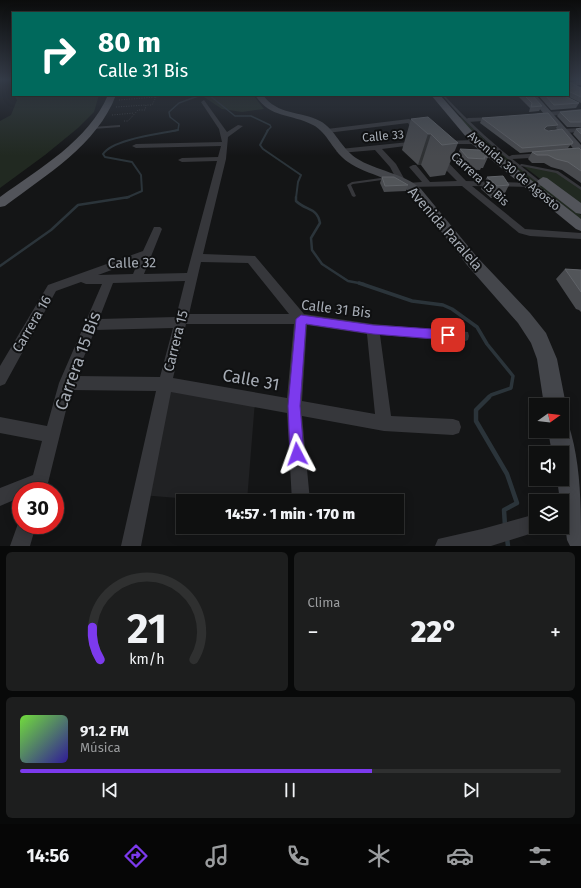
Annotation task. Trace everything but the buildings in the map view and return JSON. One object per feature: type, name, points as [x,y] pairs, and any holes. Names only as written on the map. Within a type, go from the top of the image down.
[{"type":"main road","points":[[0,193],[90,124],[100,108],[104,105]]},
{"type":"main road","points":[[0,203],[72,148],[94,128],[106,105]]},
{"type":"main road","name":"Avenida Paralela","points":[[269,105],[278,111],[314,122],[327,131],[340,151],[351,160],[401,181],[524,318],[540,339],[547,359],[555,398]]},
{"type":"main road","name":"Avenida 30 de Agosto","points":[[445,105],[476,142],[581,210]]},
{"type":"main road","name":"Avenida 30 de Agosto","points":[[455,105],[468,120],[517,161],[581,226]]},
{"type":"main road","points":[[542,105],[550,114],[560,131],[577,152]]},
{"type":"main road","points":[[561,438],[581,540]]},
{"type":"street","points":[[206,105],[225,140]]},
{"type":"street","points":[[534,115],[581,112]]},
{"type":"street","points":[[468,120],[504,117]]},
{"type":"street","name":"Carrera 13 Bis","points":[[327,131],[411,122],[425,143],[464,183],[522,231],[530,233],[581,236]]},
{"type":"street","points":[[136,146],[225,140],[240,126]]},
{"type":"street","points":[[560,131],[581,130]]},
{"type":"street","name":"Carrera 15","points":[[131,546],[165,384],[197,258],[205,220],[222,159],[225,140]]},
{"type":"street","name":"Calle 33","points":[[340,151],[425,143],[476,142]]},
{"type":"street","points":[[377,147],[392,166],[401,181],[428,184],[539,184]]},
{"type":"street","points":[[517,161],[550,154]]},
{"type":"street","points":[[182,160],[222,159]]},
{"type":"street","points":[[413,167],[428,184]]},
{"type":"street","points":[[137,278],[145,254],[157,229]]},
{"type":"street","name":"Carrera 16","points":[[0,379],[52,288],[145,254]]},
{"type":"street","points":[[197,258],[251,259],[301,319],[294,406],[300,494]]},
{"type":"street","name":"Calle 32","points":[[74,280],[192,277]]},
{"type":"street","name":"Carrera 15 Bis","points":[[40,482],[66,383],[89,325],[110,278]]},
{"type":"street","name":"Calle 31 Bis","points":[[89,325],[181,321],[301,319],[373,329],[463,336]]},
{"type":"street","points":[[373,329],[384,423]]},
{"type":"street","name":"Calle 31","points":[[66,383],[165,384],[384,423],[453,427]]},
{"type":"street","points":[[0,425],[52,435]]},
{"type":"street","points":[[0,497],[12,494]]},
{"type":"street","points":[[569,515],[581,512]]},
{"type":"street","points":[[445,546],[482,539],[529,525]]},
{"type":"street","points":[[20,546],[24,534]]},
{"type":"lane","points":[[446,105],[479,142],[581,215]]},
{"type":"lane","points":[[452,105],[464,120],[486,141],[539,184],[581,222]]},
{"type":"lane","points":[[94,128],[119,126]]},
{"type":"lane","points":[[517,161],[557,172],[581,189]]},
{"type":"lane","points":[[354,196],[349,185],[352,182],[401,181]]},
{"type":"path","points":[[114,105],[135,113]]},
{"type":"path","points":[[128,121],[135,113],[144,110],[146,105]]},
{"type":"shaded area","points":[[15,105],[96,105],[94,112],[78,128],[45,155],[0,188],[0,121],[11,115]]},
{"type":"shaded area","points":[[217,105],[261,105],[264,109],[242,112],[222,109]]},
{"type":"shaded area","points":[[456,117],[461,117],[486,141],[581,215],[581,222],[479,142]]},
{"type":"shaded area","points":[[522,165],[557,172],[581,189],[581,210]]},
{"type":"shaded area","points":[[165,384],[255,401],[248,494],[176,494],[176,498],[141,495]]},
{"type":"waterway","points":[[176,105],[169,112],[170,117],[179,124],[178,130]]},
{"type":"waterway","points":[[222,105],[235,116],[251,116],[270,125],[271,127],[268,130]]},
{"type":"waterway","points":[[128,197],[142,191],[141,175],[132,162],[105,157],[103,154],[116,144],[149,135],[178,130]]},
{"type":"waterway","points":[[173,131],[178,130]]},
{"type":"waterway","points":[[268,130],[260,145],[263,149],[301,175],[298,182],[296,198]]},
{"type":"waterway","points":[[0,266],[51,230],[78,205],[128,197]]},
{"type":"waterway","points":[[296,198],[296,201],[314,212],[319,218],[320,223],[311,238],[312,250],[322,264],[348,281],[359,283]]},
{"type":"waterway","points":[[359,283],[364,284]]},
{"type":"waterway","points":[[359,283],[412,301],[443,305],[452,309],[477,327],[487,344],[513,376],[511,388],[491,395],[476,410],[476,421],[507,474],[517,503],[504,510],[505,526]]},
{"type":"waterway","points":[[507,538],[508,546]]},
{"type":"route","points":[[297,454],[294,406],[301,319],[373,329],[448,335]]}]
